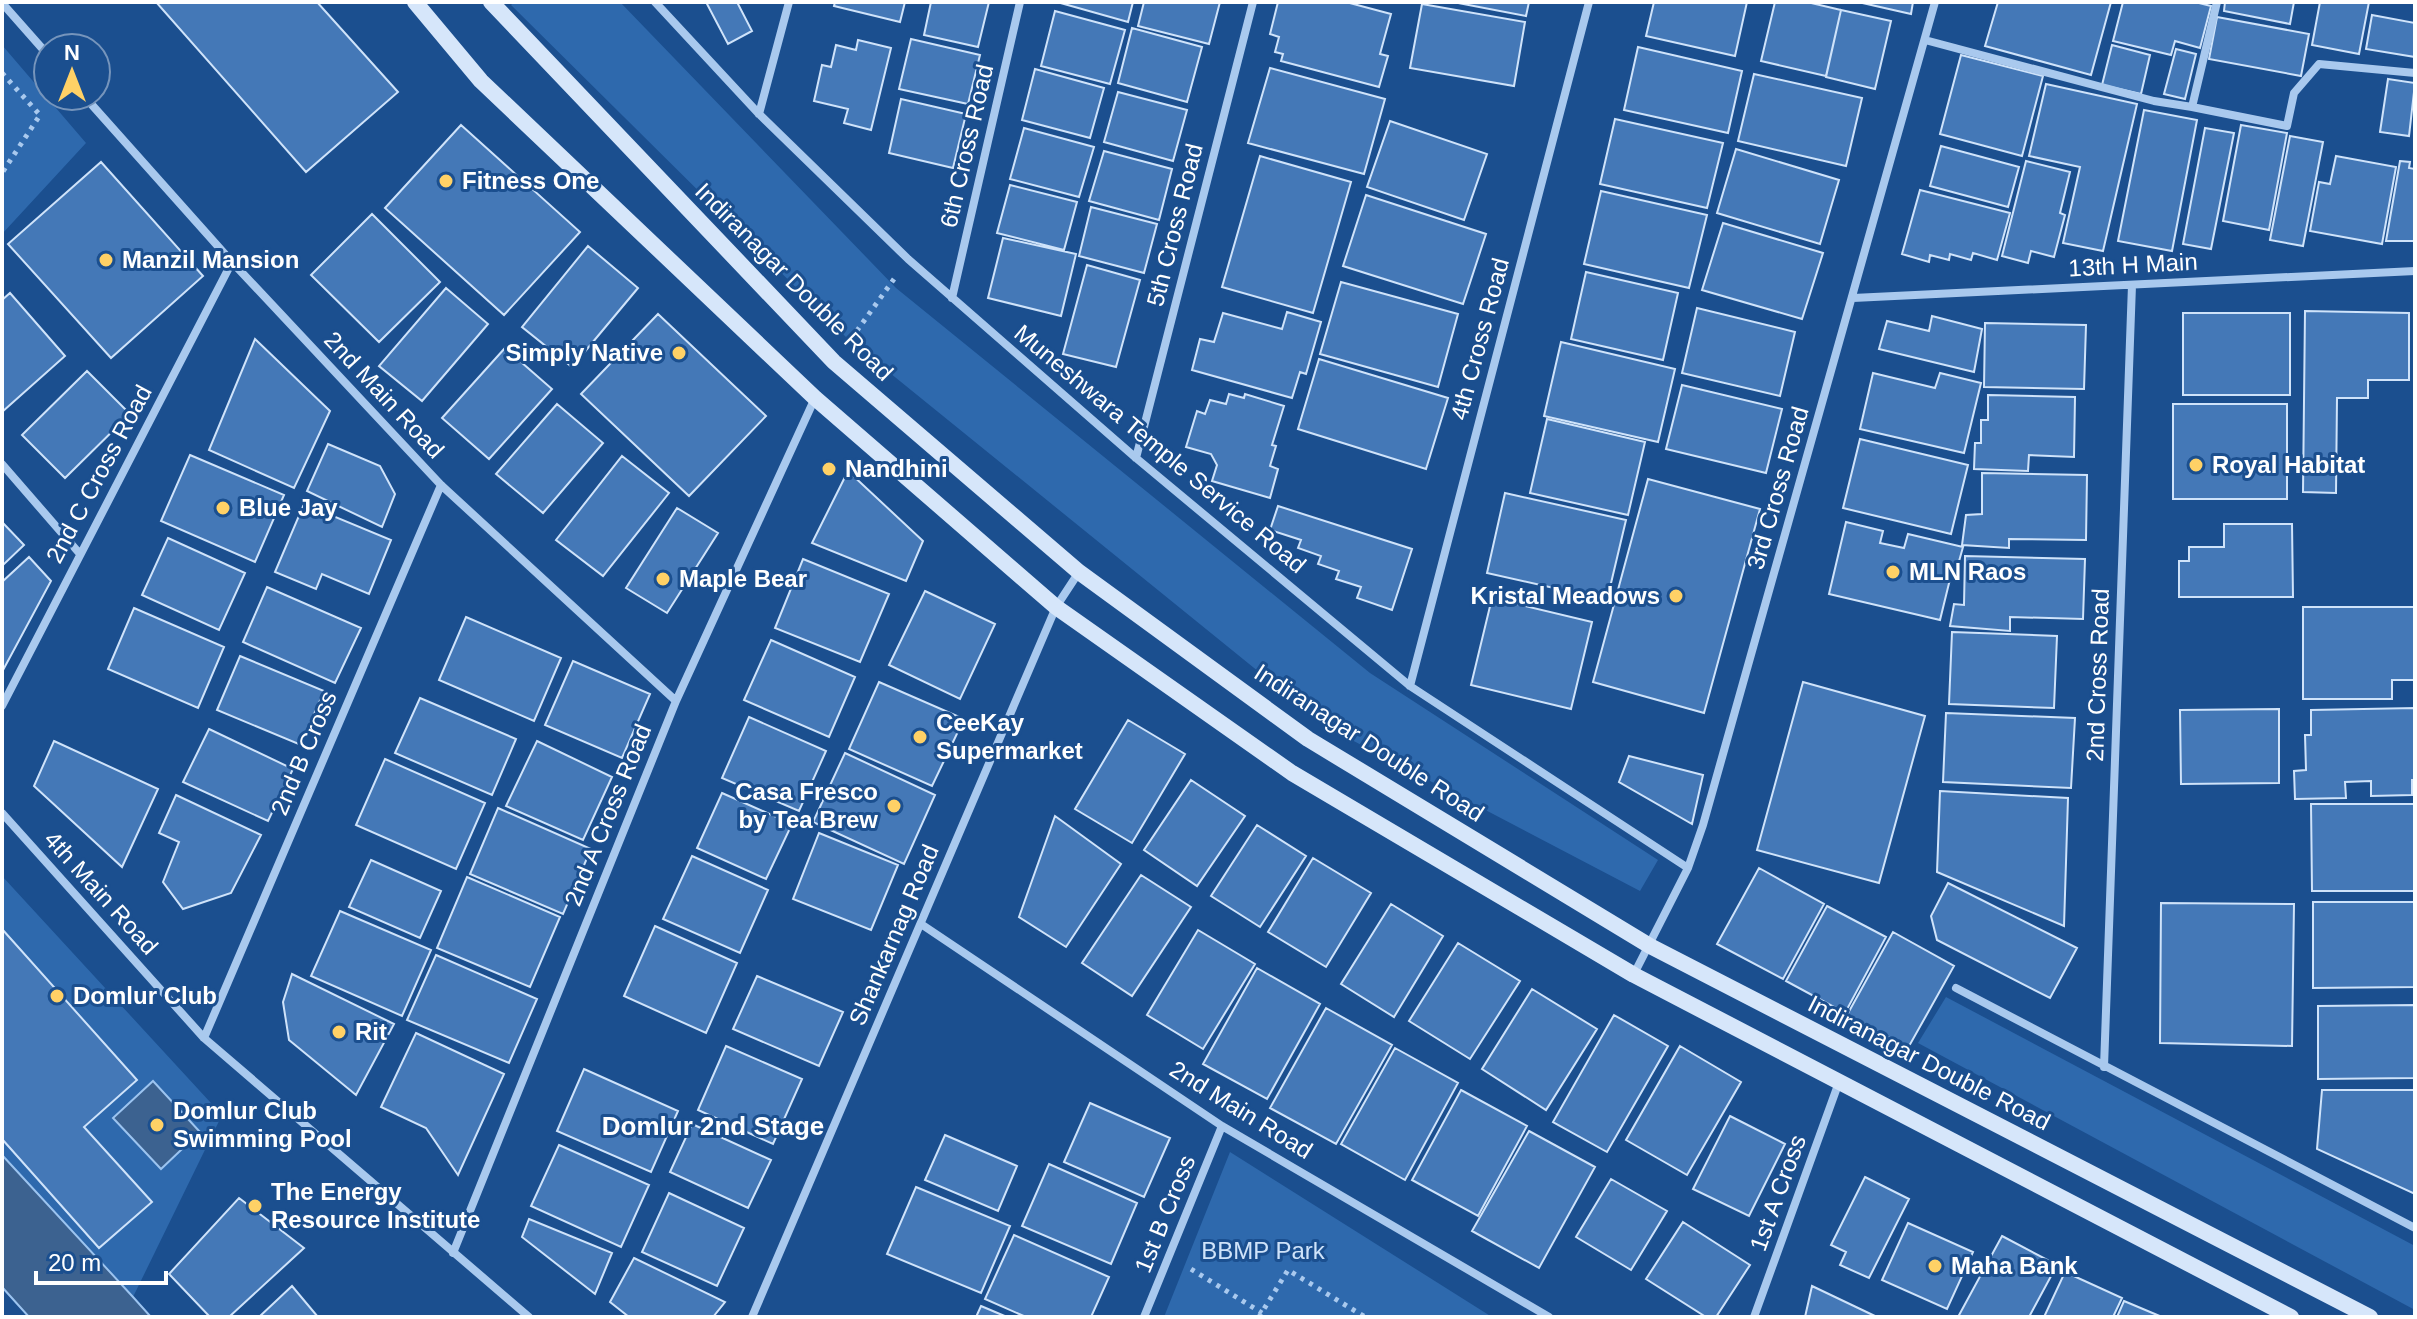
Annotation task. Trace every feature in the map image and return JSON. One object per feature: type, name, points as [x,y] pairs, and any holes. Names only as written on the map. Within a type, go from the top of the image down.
[{"type":"street","points":[[415,2],[481,81],[815,398],[1056,607],[1292,773],[1634,975],[2291,1317]]},
{"type":"street","name":"Indiranagar Double Road","points":[[491,2],[834,362],[1079,572],[1308,739],[1650,946],[2370,1317]]},
{"type":"street","name":"Muneshwara Temple Service Road","points":[[655,2],[759,114],[908,259],[1136,458],[1410,686],[1688,868]]},
{"type":"street","points":[[759,114],[789,2]]},
{"type":"street","name":"6th Cross Road","points":[[952,298],[1020,2]]},
{"type":"street","name":"5th Cross Road","points":[[1136,458],[1253,2]]},
{"type":"street","name":"4th Cross Road","points":[[1410,686],[1589,2]]},
{"type":"street","name":"3rd Cross Road","points":[[1634,975],[1688,868],[1708,810],[1935,2]]},
{"type":"street","points":[[2192,107],[2217,2]]},
{"type":"street","points":[[2,3],[32,37]]},
{"type":"street","points":[[1925,40],[2154,101],[2287,126],[2294,93],[2319,64],[2415,73]]},
{"type":"street","name":"2nd Main Road","points":[[98,112],[232,262],[441,485],[676,701]]},
{"type":"street","name":"2nd C Cross Road","points":[[2,706],[232,262]]},
{"type":"street","name":"13th H Main","points":[[1853,298],[2415,271]]},
{"type":"street","name":"2nd Cross Road","points":[[2104,1067],[2132,285]]},
{"type":"street","name":"2nd A Cross Road","points":[[453,1253],[676,701],[815,398]]},
{"type":"street","points":[[2,464],[80,554]]},
{"type":"street","name":"2nd B Cross","points":[[204,1038],[441,485]]},
{"type":"street","name":"Shankarnag Road","points":[[752,1317],[1056,607],[1079,572]]},
{"type":"street","name":"4th Main Road","points":[[2,813],[204,1038],[529,1317]]},
{"type":"street","name":"2nd Main Road","points":[[921,924],[1222,1126],[1549,1317]]},
{"type":"street","points":[[1956,988],[2415,1228]]},
{"type":"street","name":"1st A Cross","points":[[1754,1317],[1839,1082]]},
{"type":"street","name":"1st B Cross","points":[[1144,1317],[1222,1126]]},
{"type":"path","points":[[2,73],[40,115],[2,173]]},
{"type":"path","points":[[834,362],[908,259]]},
{"type":"path","points":[[1171,1256],[1260,1315],[1288,1270],[1365,1317]]},
{"type":"green space","points":[[514,2],[620,2],[896,288],[1370,673],[1658,860],[1640,891],[1327,727],[848,339],[511,5]]},
{"type":"green space","points":[[2,45],[32,80],[32,112],[59,112],[86,143],[2,234]]},
{"type":"green space","name":"Domlur Club","points":[[2,876],[222,1115],[133,1297],[2,1155]]},
{"type":"green space","points":[[1946,997],[2415,1246],[2415,1310],[1918,1043]]},
{"type":"green space","name":"BBMP Park","points":[[1230,1152],[1492,1317],[1164,1317]]},
{"type":"shaded area","name":"Domlur Club Swimming Pool","points":[[153,1081],[200,1132],[161,1169],[113,1118]]},
{"type":"shaded area","points":[[2,1155],[151,1317],[29,1317],[2,1287]]},
{"type":"building","points":[[156,2],[317,2],[398,92],[306,172]]},
{"type":"building","points":[[706,2],[737,2],[752,31],[728,44]]},
{"type":"building","points":[[835,2],[905,2],[900,22],[834,6]]},
{"type":"building","points":[[931,2],[989,2],[978,47],[924,35]]},
{"type":"building","points":[[1057,2],[1133,2],[1128,22]]},
{"type":"building","points":[[1144,2],[1220,2],[1209,44],[1138,26]]},
{"type":"building","points":[[1278,2],[1346,2],[1391,14],[1380,54],[1388,56],[1379,87],[1281,61],[1283,54],[1275,52],[1279,37],[1270,34]]},
{"type":"building","points":[[1453,2],[1529,2],[1526,16]]},
{"type":"building","points":[[1654,2],[1747,2],[1735,56],[1646,36]]},
{"type":"building","points":[[1775,2],[1807,2],[1841,10],[1826,76],[1761,61]]},
{"type":"building","points":[[1858,2],[1913,2],[1911,14]]},
{"type":"building","points":[[1998,2],[2111,2],[2091,75],[1985,46]]},
{"type":"building","points":[[2123,2],[2195,2],[2211,6],[2200,48],[2175,41],[2171,55],[2113,41]]},
{"type":"building","points":[[2225,2],[2294,2],[2290,24],[2224,11]]},
{"type":"building","points":[[2320,2],[2369,2],[2359,54],[2312,45]]},
{"type":"building","points":[[1422,4],[1525,22],[1514,86],[1410,68]]},
{"type":"building","points":[[1841,10],[1891,21],[1875,89],[1826,77]]},
{"type":"building","points":[[1055,11],[1125,30],[1110,84],[1041,66]]},
{"type":"building","points":[[2372,15],[2415,23],[2415,57],[2366,49]]},
{"type":"building","points":[[2217,17],[2309,34],[2301,76],[2209,59]]},
{"type":"building","points":[[1132,28],[1202,47],[1187,102],[1118,83]]},
{"type":"building","points":[[911,39],[980,55],[968,104],[899,89]]},
{"type":"building","points":[[858,40],[891,48],[871,130],[844,123],[848,109],[814,101],[822,65],[831,67],[836,45],[856,50]]},
{"type":"building","points":[[2112,45],[2150,55],[2141,94],[2102,85]]},
{"type":"building","points":[[1638,47],[1742,71],[1728,133],[1624,110]]},
{"type":"building","points":[[2176,49],[2196,54],[2185,99],[2164,94]]},
{"type":"building","points":[[1961,55],[2043,76],[2022,156],[1940,134]]},
{"type":"building","points":[[1270,68],[1385,99],[1364,174],[1248,143]]},
{"type":"building","points":[[1035,69],[1104,88],[1090,138],[1022,120]]},
{"type":"building","points":[[1754,74],[1862,98],[1846,166],[1738,141]]},
{"type":"building","points":[[2388,79],[2415,83],[2409,136],[2380,132]]},
{"type":"building","points":[[2046,84],[2137,104],[2103,251],[2063,243],[2080,167],[2029,156]]},
{"type":"building","points":[[1118,92],[1187,110],[1173,161],[1104,142]]},
{"type":"building","points":[[901,99],[966,114],[953,168],[889,153]]},
{"type":"building","points":[[2144,110],[2197,120],[2172,251],[2118,241]]},
{"type":"building","points":[[1615,119],[1723,143],[1707,208],[1600,184]]},
{"type":"building","points":[[1390,121],[1487,154],[1464,220],[1367,187]]},
{"type":"building","points":[[461,125],[580,232],[504,315],[385,208]]},
{"type":"building","points":[[2241,125],[2287,133],[2269,230],[2223,221]]},
{"type":"building","points":[[1024,128],[1094,147],[1079,197],[1010,179]]},
{"type":"building","points":[[2205,128],[2234,133],[2211,249],[2183,244]]},
{"type":"building","points":[[2290,136],[2323,142],[2303,246],[2270,240]]},
{"type":"building","points":[[1941,146],[2019,167],[2008,207],[1930,186]]},
{"type":"building","points":[[1736,149],[1839,180],[1820,244],[1717,213]]},
{"type":"building","points":[[1104,151],[1172,169],[1159,220],[1089,201]]},
{"type":"building","points":[[1260,156],[1351,182],[1313,313],[1222,287]]},
{"type":"building","points":[[2336,156],[2396,167],[2382,244],[2310,231],[2319,182],[2330,184]]},
{"type":"building","points":[[2026,161],[2070,172],[2060,213],[2065,215],[2054,257],[2031,251],[2028,263],[2002,256]]},
{"type":"building","points":[[2400,161],[2410,162],[2409,168],[2415,169],[2415,241],[2386,241]]},
{"type":"building","name":"Manzil Mansion","points":[[101,162],[203,276],[111,358],[8,244]]},
{"type":"building","points":[[1010,185],[1077,202],[1064,250],[997,233]]},
{"type":"building","points":[[1920,190],[2010,213],[1997,260],[1973,253],[1971,260],[1950,254],[1949,260],[1930,255],[1929,262],[1902,254]]},
{"type":"building","points":[[1601,191],[1707,215],[1689,288],[1584,264]]},
{"type":"building","points":[[1366,195],[1486,234],[1463,304],[1343,266]]},
{"type":"building","points":[[1091,207],[1157,224],[1144,273],[1079,256]]},
{"type":"building","points":[[372,214],[440,282],[379,342],[311,275]]},
{"type":"building","points":[[1723,223],[1823,253],[1802,319],[1702,290]]},
{"type":"building","points":[[1003,238],[1076,254],[1061,316],[988,298]]},
{"type":"building","points":[[588,246],[638,288],[572,367],[522,327]]},
{"type":"building","points":[[1087,265],[1140,280],[1116,367],[1063,354]]},
{"type":"building","points":[[1586,272],[1678,293],[1663,360],[1571,339]]},
{"type":"building","points":[[1341,282],[1458,314],[1438,387],[1320,354]]},
{"type":"building","points":[[446,288],[488,324],[422,401],[379,366]]},
{"type":"building","points":[[10,293],[65,356],[2,412],[2,300]]},
{"type":"building","points":[[1697,308],[1795,332],[1780,396],[1682,373]]},
{"type":"building","points":[[2305,311],[2409,313],[2409,380],[2368,380],[2368,398],[2337,398],[2336,493],[2303,492]]},
{"type":"building","points":[[1287,312],[1321,322],[1306,374],[1300,372],[1292,398],[1192,370],[1200,339],[1214,342],[1223,313],[1282,329]]},
{"type":"building","points":[[2183,313],[2290,313],[2290,395],[2183,395]]},
{"type":"building","points":[[658,314],[766,416],[689,496],[581,394]]},
{"type":"building","points":[[1932,316],[1982,329],[1974,372],[1879,349],[1887,321],[1929,331]]},
{"type":"building","points":[[1985,323],[2086,325],[2084,389],[1984,387]]},
{"type":"building","points":[[255,339],[330,411],[294,488],[209,450]]},
{"type":"building","points":[[1561,342],[1675,369],[1658,442],[1544,416]]},
{"type":"building","points":[[505,348],[552,389],[489,459],[442,418]]},
{"type":"building","points":[[1319,359],[1448,398],[1426,469],[1298,429]]},
{"type":"building","points":[[87,371],[130,414],[65,478],[22,435]]},
{"type":"building","points":[[1873,373],[1935,388],[1940,373],[1981,383],[1964,453],[1860,429]]},
{"type":"building","points":[[1682,385],[1782,409],[1766,473],[1666,449]]},
{"type":"building","points":[[1229,394],[1244,398],[1245,394],[1284,406],[1272,445],[1276,446],[1270,466],[1278,469],[1270,498],[1212,481],[1217,465],[1211,454],[1186,447],[1197,411],[1205,414],[1210,400],[1226,404]]},
{"type":"building","points":[[1988,395],[2075,397],[2074,457],[2029,455],[2028,471],[1974,469],[1975,443],[1981,443],[1981,420],[1988,420]]},
{"type":"building","points":[[557,404],[603,443],[543,513],[496,474]]},
{"type":"building","points":[[2173,404],[2287,404],[2287,499],[2173,499]]},
{"type":"building","points":[[1547,419],[1645,442],[1628,515],[1530,493]]},
{"type":"building","points":[[1860,439],[1968,465],[1951,534],[1843,508]]},
{"type":"building","points":[[328,444],[380,466],[395,494],[382,527],[307,491]]},
{"type":"building","name":"Blue Jay","points":[[190,455],[284,495],[255,562],[161,521]]},
{"type":"building","points":[[622,456],[669,493],[603,576],[556,540]]},
{"type":"building","points":[[848,471],[923,541],[906,581],[812,543]]},
{"type":"building","points":[[1982,473],[2087,475],[2086,540],[2009,539],[2009,548],[1962,545],[1966,515],[1982,514]]},
{"type":"building","name":"Kristal Meadows","points":[[1648,479],[1760,509],[1704,713],[1593,682]]},
{"type":"building","points":[[1505,493],[1626,520],[1607,600],[1487,573]]},
{"type":"building","points":[[304,504],[391,540],[369,594],[322,574],[316,589],[275,572]]},
{"type":"building","points":[[1278,506],[1412,549],[1392,610],[1357,598],[1361,587],[1336,579],[1339,571],[1318,564],[1321,556],[1298,548],[1301,540],[1270,530]]},
{"type":"building","points":[[677,508],[718,533],[667,613],[626,588]]},
{"type":"building","points":[[2,522],[24,545],[2,566]]},
{"type":"building","name":"MLN Raos","points":[[1846,522],[1883,531],[1880,543],[1904,548],[1908,534],[1963,547],[1956,572],[1952,571],[1940,620],[1829,594]]},
{"type":"building","points":[[2224,524],[2292,524],[2293,597],[2179,597],[2179,561],[2189,561],[2189,547],[2224,547]]},
{"type":"building","points":[[168,538],[245,573],[219,630],[142,595]]},
{"type":"building","points":[[1965,556],[2085,559],[2083,619],[2010,617],[2010,631],[1950,626],[1954,604],[1964,605]]},
{"type":"building","points":[[29,557],[51,581],[2,672],[2,582]]},
{"type":"building","points":[[803,559],[889,594],[860,662],[775,628]]},
{"type":"building","points":[[267,587],[361,628],[335,683],[243,642]]},
{"type":"building","points":[[925,591],[995,624],[960,699],[889,665]]},
{"type":"building","points":[[1492,598],[1592,622],[1571,709],[1471,685]]},
{"type":"building","points":[[2303,607],[2415,607],[2415,680],[2392,680],[2392,699],[2303,699]]},
{"type":"building","points":[[134,608],[224,647],[198,708],[108,669]]},
{"type":"building","points":[[466,617],[561,658],[534,721],[439,680]]},
{"type":"building","points":[[1952,632],[2057,636],[2054,708],[1949,704]]},
{"type":"building","points":[[771,640],[855,677],[829,737],[744,700]]},
{"type":"building","points":[[240,656],[324,691],[301,745],[217,710]]},
{"type":"building","points":[[573,661],[650,694],[622,758],[545,725]]},
{"type":"building","points":[[879,682],[964,719],[932,786],[849,749]]},
{"type":"building","points":[[1803,682],[1925,716],[1879,883],[1757,850]]},
{"type":"building","points":[[420,698],[516,739],[492,795],[395,753]]},
{"type":"building","points":[[2415,708],[2415,780],[2412,780],[2412,795],[2371,796],[2371,781],[2345,782],[2346,798],[2295,799],[2294,771],[2306,770],[2305,735],[2311,735],[2311,710]]},
{"type":"building","points":[[2279,709],[2279,783],[2181,784],[2180,710]]},
{"type":"building","points":[[1946,713],[2075,718],[2071,788],[1943,782]]},
{"type":"building","points":[[749,717],[826,751],[799,811],[722,778]]},
{"type":"building","points":[[1128,720],[1185,754],[1132,843],[1075,809]]},
{"type":"building","points":[[209,729],[293,769],[268,821],[183,782]]},
{"type":"building","points":[[54,741],[158,789],[122,867],[34,786]]},
{"type":"building","points":[[537,741],[612,777],[583,840],[506,806]]},
{"type":"building","points":[[845,753],[935,795],[904,864],[813,822]]},
{"type":"building","points":[[1629,756],[1703,775],[1692,824],[1619,782]]},
{"type":"building","points":[[385,759],[485,803],[456,869],[356,825]]},
{"type":"building","points":[[1191,780],[1245,816],[1197,886],[1144,850]]},
{"type":"building","points":[[1940,791],[2068,798],[2064,926],[1937,872]]},
{"type":"building","points":[[722,793],[792,824],[766,879],[697,848]]},
{"type":"building","points":[[176,795],[261,835],[231,893],[183,909],[163,882],[179,842],[159,833]]},
{"type":"building","points":[[2311,804],[2415,804],[2415,891],[2312,891]]},
{"type":"building","points":[[498,808],[591,849],[563,914],[470,874]]},
{"type":"building","points":[[1055,816],[1121,864],[1066,947],[1019,917]]},
{"type":"building","points":[[1257,825],[1306,856],[1260,927],[1211,896]]},
{"type":"building","points":[[819,833],[898,865],[871,930],[793,899]]},
{"type":"building","points":[[692,856],[768,890],[740,953],[663,919]]},
{"type":"building","points":[[1313,858],[1371,893],[1326,967],[1268,932]]},
{"type":"building","points":[[371,860],[441,891],[420,938],[349,907]]},
{"type":"building","points":[[1759,868],[1824,904],[1783,979],[1717,944]]},
{"type":"building","points":[[1141,875],[1191,907],[1132,996],[1082,963]]},
{"type":"building","points":[[467,877],[560,917],[530,987],[437,948]]},
{"type":"building","points":[[1948,883],[2077,948],[2050,998],[1937,940],[1931,916]]},
{"type":"building","points":[[2313,902],[2415,902],[2415,987],[2313,988]]},
{"type":"building","points":[[2161,903],[2294,904],[2292,1046],[2160,1043]]},
{"type":"building","points":[[1391,904],[1443,936],[1394,1017],[1341,984]]},
{"type":"building","points":[[1827,906],[1886,937],[1845,1013],[1786,981]]},
{"type":"building","points":[[340,911],[431,950],[402,1016],[311,976]]},
{"type":"building","points":[[655,926],[737,963],[706,1033],[624,996]]},
{"type":"building","points":[[2,929],[137,1080],[84,1127],[152,1202],[99,1248],[2,1139]]},
{"type":"building","points":[[1198,930],[1255,964],[1203,1049],[1147,1015]]},
{"type":"building","points":[[1893,932],[1954,966],[1908,1048],[1847,1015]]},
{"type":"building","points":[[1458,943],[1520,981],[1470,1059],[1409,1021]]},
{"type":"building","points":[[436,955],[537,999],[509,1063],[407,1020]]},
{"type":"building","points":[[1257,968],[1320,1004],[1267,1099],[1203,1064]]},
{"type":"building","name":"Rit","points":[[292,974],[394,1024],[356,1095],[289,1040],[283,1002]]},
{"type":"building","points":[[757,976],[843,1012],[819,1066],[733,1029]]},
{"type":"building","points":[[1532,989],[1597,1029],[1546,1110],[1482,1069]]},
{"type":"building","points":[[2415,1005],[2415,1078],[2318,1079],[2318,1006]]},
{"type":"building","points":[[1326,1008],[1392,1045],[1336,1144],[1270,1108]]},
{"type":"building","points":[[1614,1015],[1668,1046],[1607,1152],[1553,1122]]},
{"type":"building","points":[[416,1033],[504,1074],[458,1175],[426,1128],[381,1107]]},
{"type":"building","points":[[726,1046],[802,1079],[773,1144],[698,1110]]},
{"type":"building","points":[[1680,1046],[1741,1082],[1687,1175],[1626,1140]]},
{"type":"building","points":[[1395,1048],[1458,1083],[1405,1180],[1341,1144]]},
{"type":"building","points":[[584,1069],[678,1111],[651,1172],[557,1131]]},
{"type":"building","points":[[1461,1090],[1527,1126],[1478,1216],[1412,1180]]},
{"type":"building","points":[[2322,1090],[2415,1090],[2415,1194],[2317,1149]]},
{"type":"building","points":[[1090,1103],[1170,1138],[1144,1197],[1064,1162]]},
{"type":"building","points":[[1730,1116],[1785,1144],[1749,1216],[1693,1189]]},
{"type":"building","points":[[692,1124],[771,1160],[748,1208],[670,1172]]},
{"type":"building","points":[[1529,1131],[1595,1167],[1539,1268],[1472,1231]]},
{"type":"building","points":[[945,1135],[1017,1166],[998,1211],[925,1180]]},
{"type":"building","points":[[559,1145],[649,1185],[621,1247],[531,1206]]},
{"type":"building","points":[[1049,1164],[1137,1203],[1111,1264],[1022,1226]]},
{"type":"building","points":[[1865,1177],[1909,1199],[1869,1278],[1840,1265],[1846,1252],[1831,1245]]},
{"type":"building","points":[[1611,1179],[1667,1211],[1631,1270],[1576,1237]]},
{"type":"building","points":[[916,1187],[1010,1226],[981,1293],[887,1254]]},
{"type":"building","points":[[669,1193],[744,1228],[717,1286],[642,1252]]},
{"type":"building","points":[[239,1198],[304,1248],[229,1317],[210,1317],[169,1274]]},
{"type":"building","points":[[529,1219],[612,1253],[595,1294],[522,1237]]},
{"type":"building","points":[[1683,1222],[1750,1265],[1716,1317],[1706,1317],[1646,1279]]},
{"type":"building","points":[[1908,1223],[1973,1252],[1947,1309],[1882,1280]]},
{"type":"building","points":[[1014,1235],[1109,1277],[1091,1317],[1026,1317],[985,1299]]},
{"type":"building","points":[[2002,1236],[2057,1265],[2029,1317],[1958,1317]]},
{"type":"building","points":[[634,1258],[725,1302],[713,1317],[629,1317],[610,1302]]},
{"type":"building","points":[[2065,1272],[2122,1298],[2113,1317],[2044,1317]]},
{"type":"building","points":[[292,1286],[318,1317],[259,1317]]},
{"type":"building","points":[[1812,1286],[1877,1317],[1805,1317]]},
{"type":"building","points":[[2124,1301],[2162,1317],[2117,1317]]},
{"type":"building","points":[[981,1306],[1007,1317],[976,1317]]},
{"type":"place","name":"Fitness One","points":[[446,181]]},
{"type":"place","name":"Manzil Mansion","points":[[106,260]]},
{"type":"place","name":"Simply Native","points":[[679,353]]},
{"type":"place","name":"Royal Habitat","points":[[2196,465]]},
{"type":"place","name":"Nandhini","points":[[829,469]]},
{"type":"place","name":"Blue Jay","points":[[223,508]]},
{"type":"place","name":"MLN Raos","points":[[1893,572]]},
{"type":"place","name":"Maple Bear","points":[[663,579]]},
{"type":"place","name":"Kristal Meadows","points":[[1676,596]]},
{"type":"place","name":"CeeKay Supermarket","points":[[920,737]]},
{"type":"place","name":"Casa Fresco by Tea Brew","points":[[894,806]]},
{"type":"place","name":"Domlur Club","points":[[57,996]]},
{"type":"place","name":"Rit","points":[[339,1032]]},
{"type":"place","name":"Domlur Club Swimming Pool","points":[[157,1125]]},
{"type":"place","name":"The Energy Resource Institute","points":[[255,1206]]},
{"type":"place","name":"Maha Bank","points":[[1935,1266]]},
{"type":"district","name":"Domlur 2nd Stage","points":[[713,1126]]}]
